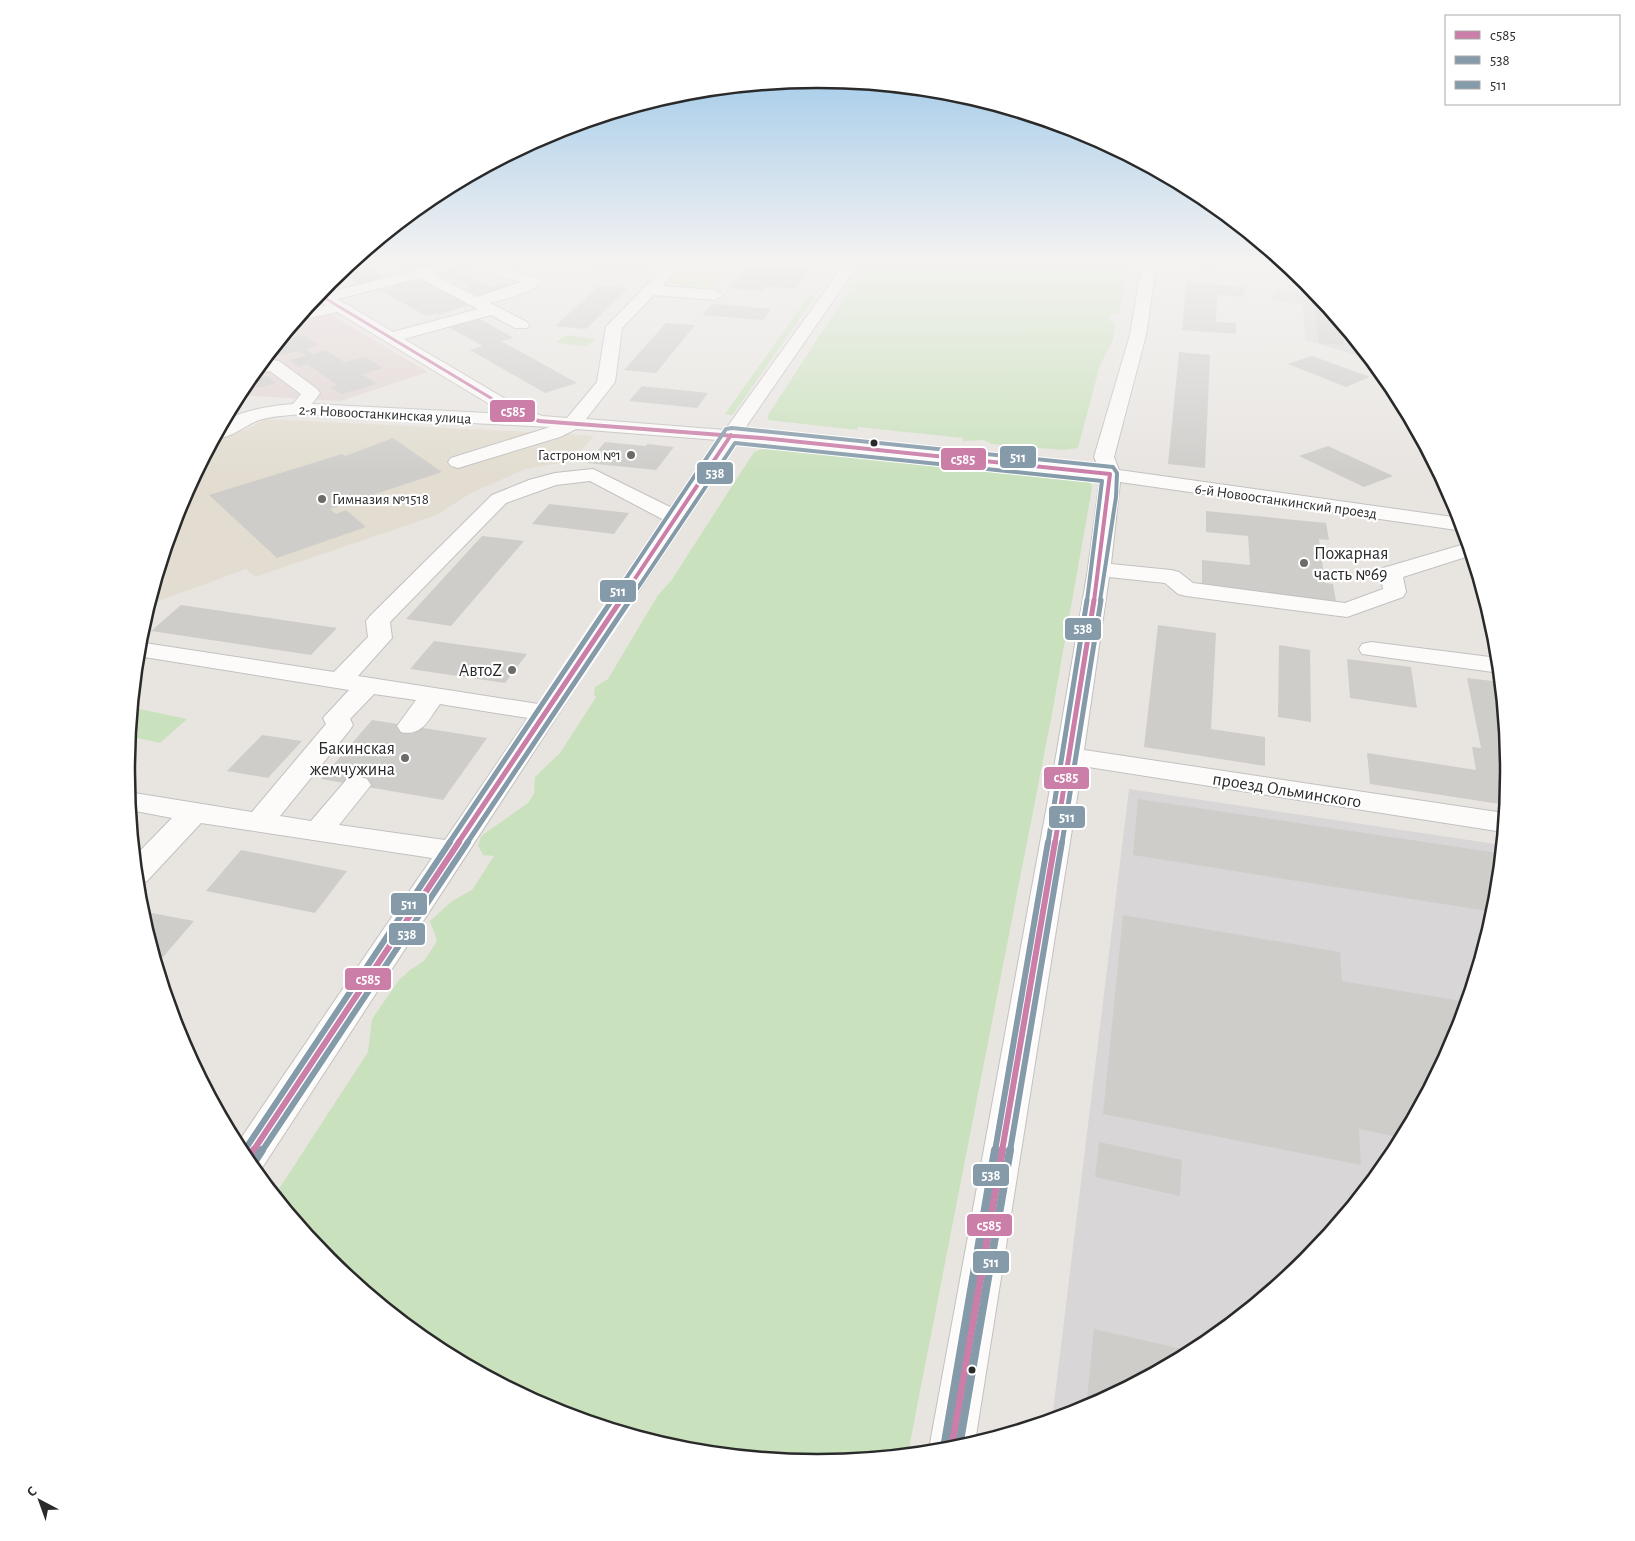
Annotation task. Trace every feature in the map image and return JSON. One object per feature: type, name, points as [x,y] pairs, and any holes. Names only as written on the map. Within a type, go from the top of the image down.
[{"type":"street","points":[[381,331],[513,411],[532,418],[563,424]]},
{"type":"street","points":[[392,337],[415,331]]},
{"type":"street","points":[[458,462],[553,433],[590,404],[606,382],[613,331]]},
{"type":"street","points":[[252,1153],[731,435],[805,331]]},
{"type":"street","points":[[954,1439],[1070,756],[1099,569],[1109,496],[1110,474],[1104,457],[1139,331]]},
{"type":"street","points":[[269,365],[272,364],[311,393],[299,409]]},
{"type":"street","name":"2-я Новоостанкинская улица","points":[[226,429],[251,417],[274,411],[299,409],[563,424]]},
{"type":"street","points":[[237,411],[274,411]]},
{"type":"street","name":"6-й Новоостанкинский проезд","points":[[563,424],[731,435],[1110,474],[1454,524]]},
{"type":"street","points":[[340,681],[380,638],[378,621],[498,499],[554,479],[593,475],[676,518]]},
{"type":"street","points":[[1099,569],[1171,577],[1186,589],[1347,610],[1395,592],[1391,573],[1464,551]]},
{"type":"street","points":[[1371,649],[1492,665]]},
{"type":"street","points":[[146,650],[545,713]]},
{"type":"street","points":[[258,822],[340,724],[336,718],[368,685]]},
{"type":"street","points":[[410,726],[433,696]]},
{"type":"street","name":"проезд Ольминского","points":[[1070,756],[1498,822]]},
{"type":"street","points":[[318,831],[357,785]]},
{"type":"street","points":[[136,802],[194,813],[454,851]]},
{"type":"street","points":[[141,868],[194,813]]},
{"type":"shaded area","points":[[295,331],[359,331],[428,372],[341,401],[247,396]]},
{"type":"shaded area","points":[[1304,331],[1340,331],[1360,356],[1305,340]]},
{"type":"shaded area","name":"Гимназия №1518","points":[[265,419],[594,436],[572,461],[525,469],[471,493],[437,515],[255,577],[246,569],[156,602],[186,509],[221,438],[250,428]]},
{"type":"shaded area","points":[[1129,789],[1496,844],[1487,904],[1477,947],[1449,1032],[1409,1112],[1359,1186],[1331,1221],[1300,1253],[1268,1284],[1233,1312],[1159,1362],[1120,1383],[1079,1402],[1053,1411]]},
{"type":"green space","points":[[784,331],[791,331],[736,410],[732,415],[725,414]]},
{"type":"green space","points":[[823,331],[1115,331],[1113,340],[1100,365],[1078,448],[1063,450],[992,444],[984,440],[963,441],[963,438],[858,427],[857,430],[768,420],[768,415]]},
{"type":"green space","points":[[567,335],[596,339],[585,347],[556,342]]},
{"type":"green space","points":[[770,446],[1090,479],[1092,488],[1052,714],[909,1448],[907,1448],[818,1454],[728,1448],[641,1430],[556,1402],[476,1362],[402,1312],[367,1284],[335,1253],[304,1221],[279,1189],[368,1052],[372,1019],[399,980],[424,961],[437,941],[430,921],[452,901],[472,890],[494,856],[483,855],[478,846],[481,836],[528,803],[534,794],[535,777],[560,753],[596,697],[594,695],[595,687],[608,679],[658,595],[671,581],[754,452]]},
{"type":"green space","points":[[138,709],[187,719],[160,743],[136,738]]},
{"type":"building","points":[[455,331],[501,331],[514,338],[501,341],[577,383],[545,393],[470,350],[483,346]]},
{"type":"building","points":[[659,331],[690,331],[656,373],[624,370]]},
{"type":"building","points":[[1194,331],[1236,331],[1236,334]]},
{"type":"building","points":[[1317,331],[1340,331],[1344,345],[1319,343]]},
{"type":"building","points":[[304,335],[318,345],[306,349],[313,354],[325,350],[344,362],[366,357],[383,368],[362,374],[377,384],[341,394],[330,387],[337,385],[307,364],[299,367],[289,360],[306,356],[299,351],[275,357],[289,339]]},
{"type":"building","points":[[1179,352],[1210,355],[1205,468],[1168,464]]},
{"type":"building","points":[[1312,356],[1370,377],[1346,387],[1288,364]]},
{"type":"building","points":[[267,376],[276,383],[258,388],[254,385],[259,378]]},
{"type":"building","points":[[642,386],[708,393],[697,408],[629,401]]},
{"type":"building","points":[[393,438],[442,472],[330,509],[336,514],[346,510],[366,527],[277,558],[209,495],[342,454],[345,456]]},
{"type":"building","name":"Гастроном №1","points":[[605,442],[674,447],[656,470],[587,463]]},
{"type":"building","points":[[1328,446],[1393,476],[1364,487],[1299,456]]},
{"type":"building","points":[[549,504],[629,513],[614,534],[532,524]]},
{"type":"building","points":[[1206,511],[1326,523],[1329,540],[1319,539],[1325,583],[1333,584],[1336,601],[1202,587],[1202,560],[1250,565],[1248,536],[1206,532]]},
{"type":"building","points":[[482,536],[524,541],[451,626],[406,619]]},
{"type":"building","points":[[181,605],[337,628],[311,655],[151,631]]},
{"type":"building","points":[[1158,625],[1216,633],[1211,729],[1265,737],[1265,766],[1144,747]]},
{"type":"building","points":[[434,641],[527,654],[505,683],[410,669]]},
{"type":"building","points":[[1279,645],[1310,650],[1311,722],[1278,717]]},
{"type":"building","points":[[1347,659],[1411,667],[1417,708],[1350,698]]},
{"type":"building","points":[[1467,678],[1495,681],[1499,726],[1499,804],[1370,784],[1367,753],[1476,770],[1472,747],[1481,748]]},
{"type":"building","name":"Бакинская жемчужина","points":[[372,720],[487,738],[443,800],[321,779]]},
{"type":"building","points":[[262,735],[302,741],[268,778],[227,771]]},
{"type":"building","points":[[1138,799],[1496,853],[1485,911],[1133,855]]},
{"type":"building","points":[[241,850],[347,871],[315,913],[206,891]]},
{"type":"building","points":[[150,913],[194,921],[162,959]]},
{"type":"building","points":[[1123,915],[1340,952],[1342,981],[1460,1001],[1449,1032],[1430,1073],[1394,1136],[1359,1129],[1361,1165],[1103,1114]]},
{"type":"building","points":[[1099,1142],[1182,1160],[1180,1196],[1095,1177]]},
{"type":"building","points":[[1094,1329],[1180,1349],[1120,1383],[1087,1398]]},
{"type":"transit line","name":"с585","points":[[380,331],[513,411],[539,421],[761,438],[1110,474],[1099,569],[1070,756],[953,1440]]},
{"type":"transit line","name":"511","points":[[247,1146],[726,429],[732,428],[1113,467],[1117,473],[1116,497],[1077,757],[961,1438]]},
{"type":"transit line","name":"с585","points":[[252,1153],[731,435]]},
{"type":"transit line","name":"538","points":[[256,1159],[735,443],[1102,481],[1092,568],[1063,755],[945,1441]]},
{"type":"place","name":"Гастроном №1","points":[[631,455]]},
{"type":"place","name":"Гимназия №1518","points":[[322,499]]},
{"type":"place","name":"Пожарная часть №69","points":[[1304,563]]},
{"type":"place","name":"АвтоZ","points":[[512,670]]},
{"type":"place","name":"Бакинская жемчужина","points":[[405,758]]}]
